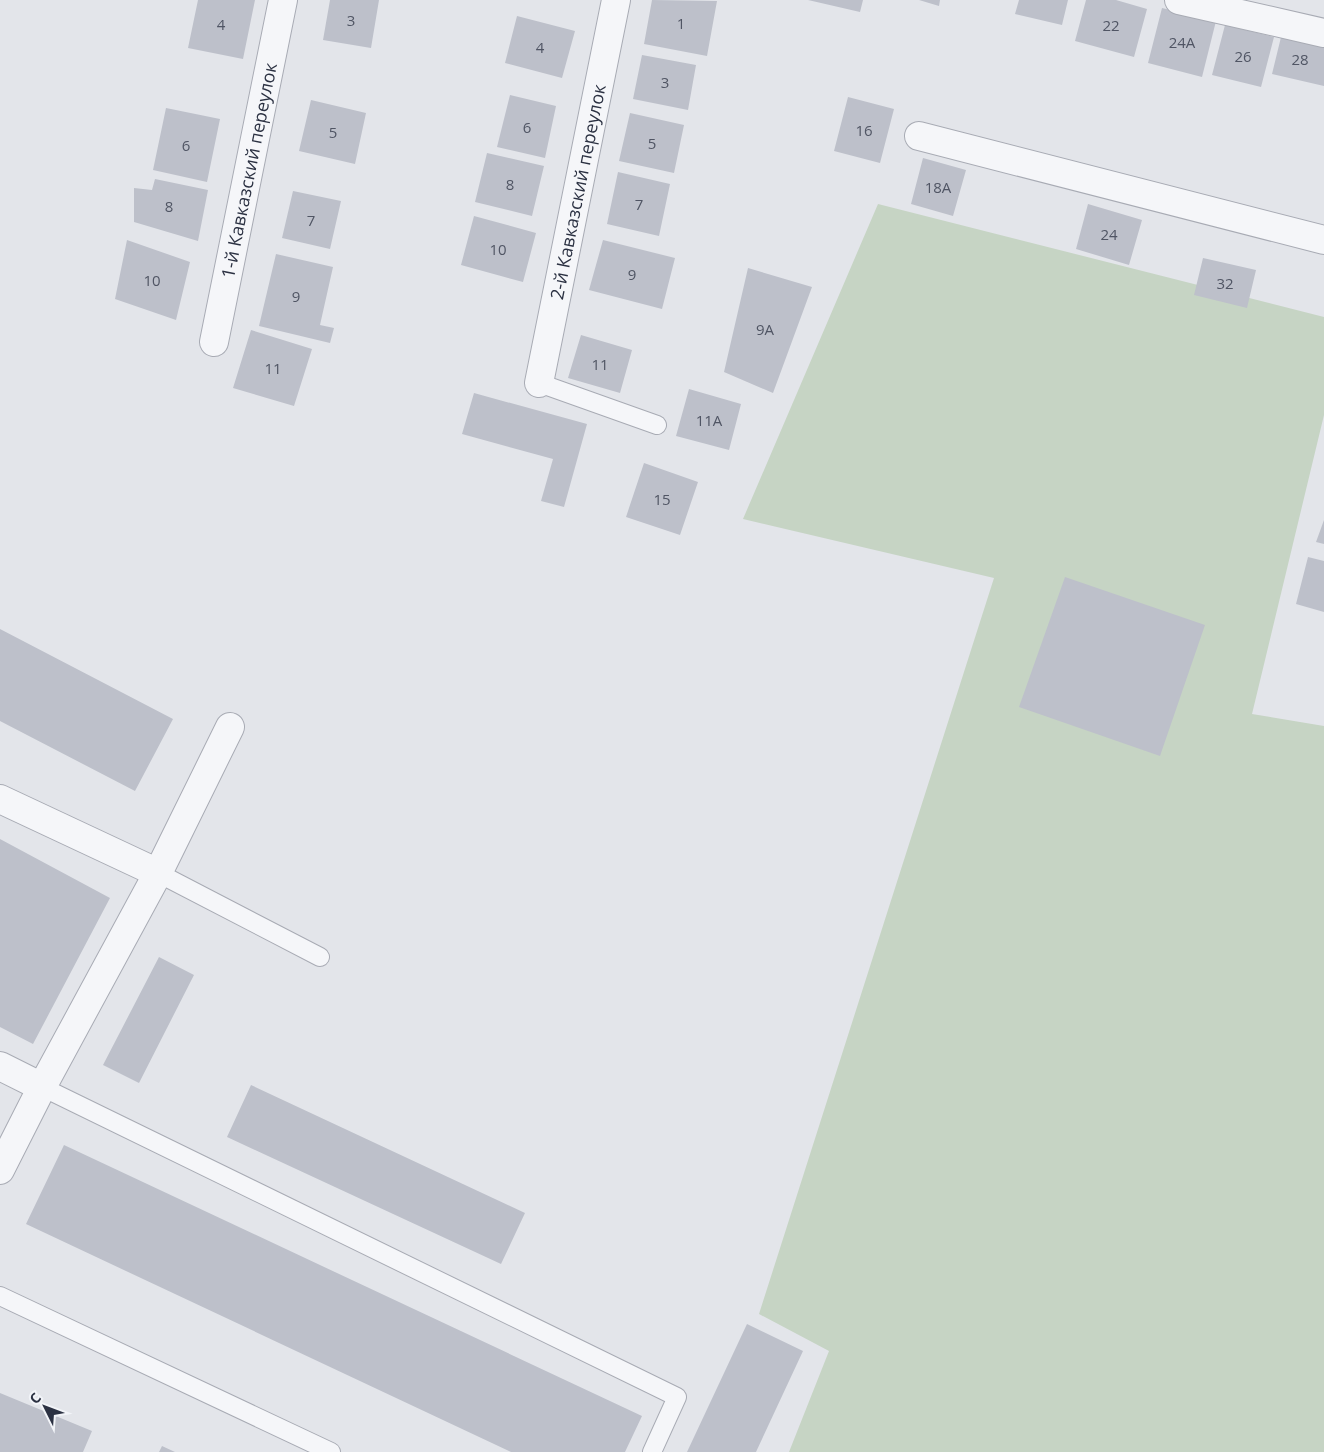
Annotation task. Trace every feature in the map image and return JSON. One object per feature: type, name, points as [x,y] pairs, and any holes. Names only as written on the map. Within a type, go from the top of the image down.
[{"type":"street","name":"1-й Кавказский переулок","points":[[214,342],[284,0]]},
{"type":"street","name":"2-й Кавказский переулок","points":[[539,383],[616,0]]},
{"type":"street","points":[[1179,0],[1324,34]]},
{"type":"street","points":[[919,136],[1324,240]]},
{"type":"street","points":[[0,1170],[42,1087],[158,874],[230,727]]},
{"type":"street","points":[[0,799],[158,874]]},
{"type":"street","points":[[0,1066],[42,1087]]},
{"type":"lane","points":[[539,383],[657,425]]},
{"type":"lane","points":[[158,874],[320,958]]},
{"type":"lane","points":[[42,1087],[678,1397],[652,1452]]},
{"type":"lane","points":[[0,1296],[332,1452]]},
{"type":"green space","points":[[878,204],[1324,317],[1324,415],[1252,714],[1324,726],[1324,1452],[789,1452],[829,1351],[759,1314],[994,578],[743,519]]},
{"type":"building","points":[[198,0],[255,0],[243,59],[188,48]]},
{"type":"building","points":[[330,0],[379,0],[371,48],[323,40]]},
{"type":"building","points":[[652,0],[717,1],[707,56],[644,44]]},
{"type":"building","points":[[808,0],[863,0],[860,12]]},
{"type":"building","points":[[919,0],[940,0],[939,6]]},
{"type":"building","points":[[1019,0],[1068,0],[1062,25],[1015,14]]},
{"type":"building","points":[[1086,0],[1116,0],[1147,9],[1134,57],[1075,41]]},
{"type":"building","points":[[1162,8],[1216,21],[1202,77],[1148,63]]},
{"type":"building","points":[[517,16],[575,31],[562,78],[505,63]]},
{"type":"building","points":[[1225,25],[1274,37],[1261,87],[1212,75]]},
{"type":"building","points":[[1282,33],[1324,43],[1324,86],[1272,74]]},
{"type":"building","points":[[642,55],[696,65],[688,110],[633,99]]},
{"type":"building","points":[[510,95],[556,106],[545,158],[497,147]]},
{"type":"building","points":[[848,97],[894,109],[880,163],[834,151]]},
{"type":"building","points":[[311,100],[366,113],[355,164],[299,151]]},
{"type":"building","points":[[166,108],[220,119],[207,182],[153,170]]},
{"type":"building","points":[[630,113],[684,125],[674,173],[619,161]]},
{"type":"building","points":[[487,153],[544,166],[532,216],[475,202]]},
{"type":"building","points":[[923,158],[966,170],[953,216],[911,204]]},
{"type":"building","points":[[618,172],[670,184],[659,236],[607,224]]},
{"type":"building","points":[[155,179],[208,190],[198,241],[134,222],[134,188],[152,190]]},
{"type":"building","points":[[293,191],[341,201],[330,249],[282,238]]},
{"type":"building","points":[[1088,204],[1142,220],[1129,265],[1076,249]]},
{"type":"building","points":[[474,216],[536,233],[523,282],[461,265]]},
{"type":"building","points":[[127,240],[190,262],[176,320],[115,299]]},
{"type":"building","points":[[603,240],[675,258],[662,309],[589,290]]},
{"type":"building","points":[[276,254],[333,267],[320,325],[334,328],[330,343],[259,326]]},
{"type":"building","points":[[1203,258],[1256,270],[1247,308],[1194,295]]},
{"type":"building","points":[[748,268],[812,287],[773,393],[724,372]]},
{"type":"building","points":[[251,330],[312,349],[294,406],[233,388]]},
{"type":"building","points":[[581,335],[632,350],[620,393],[568,378]]},
{"type":"building","points":[[689,389],[741,404],[729,450],[676,436]]},
{"type":"building","points":[[474,393],[587,424],[564,507],[541,501],[553,459],[462,434]]},
{"type":"building","points":[[644,463],[698,482],[680,535],[626,517]]},
{"type":"building","points":[[1324,520],[1324,544],[1316,542]]},
{"type":"building","points":[[1308,557],[1324,561],[1324,612],[1296,604]]},
{"type":"building","points":[[1065,577],[1205,625],[1160,756],[1019,707]]},
{"type":"building","points":[[0,629],[173,719],[135,791],[0,721]]},
{"type":"building","points":[[0,839],[110,898],[33,1044],[0,1027]]},
{"type":"building","points":[[159,957],[194,975],[139,1083],[103,1065]]},
{"type":"building","points":[[251,1085],[525,1213],[501,1264],[227,1137]]},
{"type":"building","points":[[64,1145],[642,1416],[625,1452],[511,1452],[26,1224]]},
{"type":"building","points":[[747,1324],[803,1351],[756,1452],[687,1452]]},
{"type":"building","points":[[0,1393],[92,1431],[83,1452],[0,1452]]},
{"type":"building","points":[[162,1446],[175,1452],[159,1452]]}]
